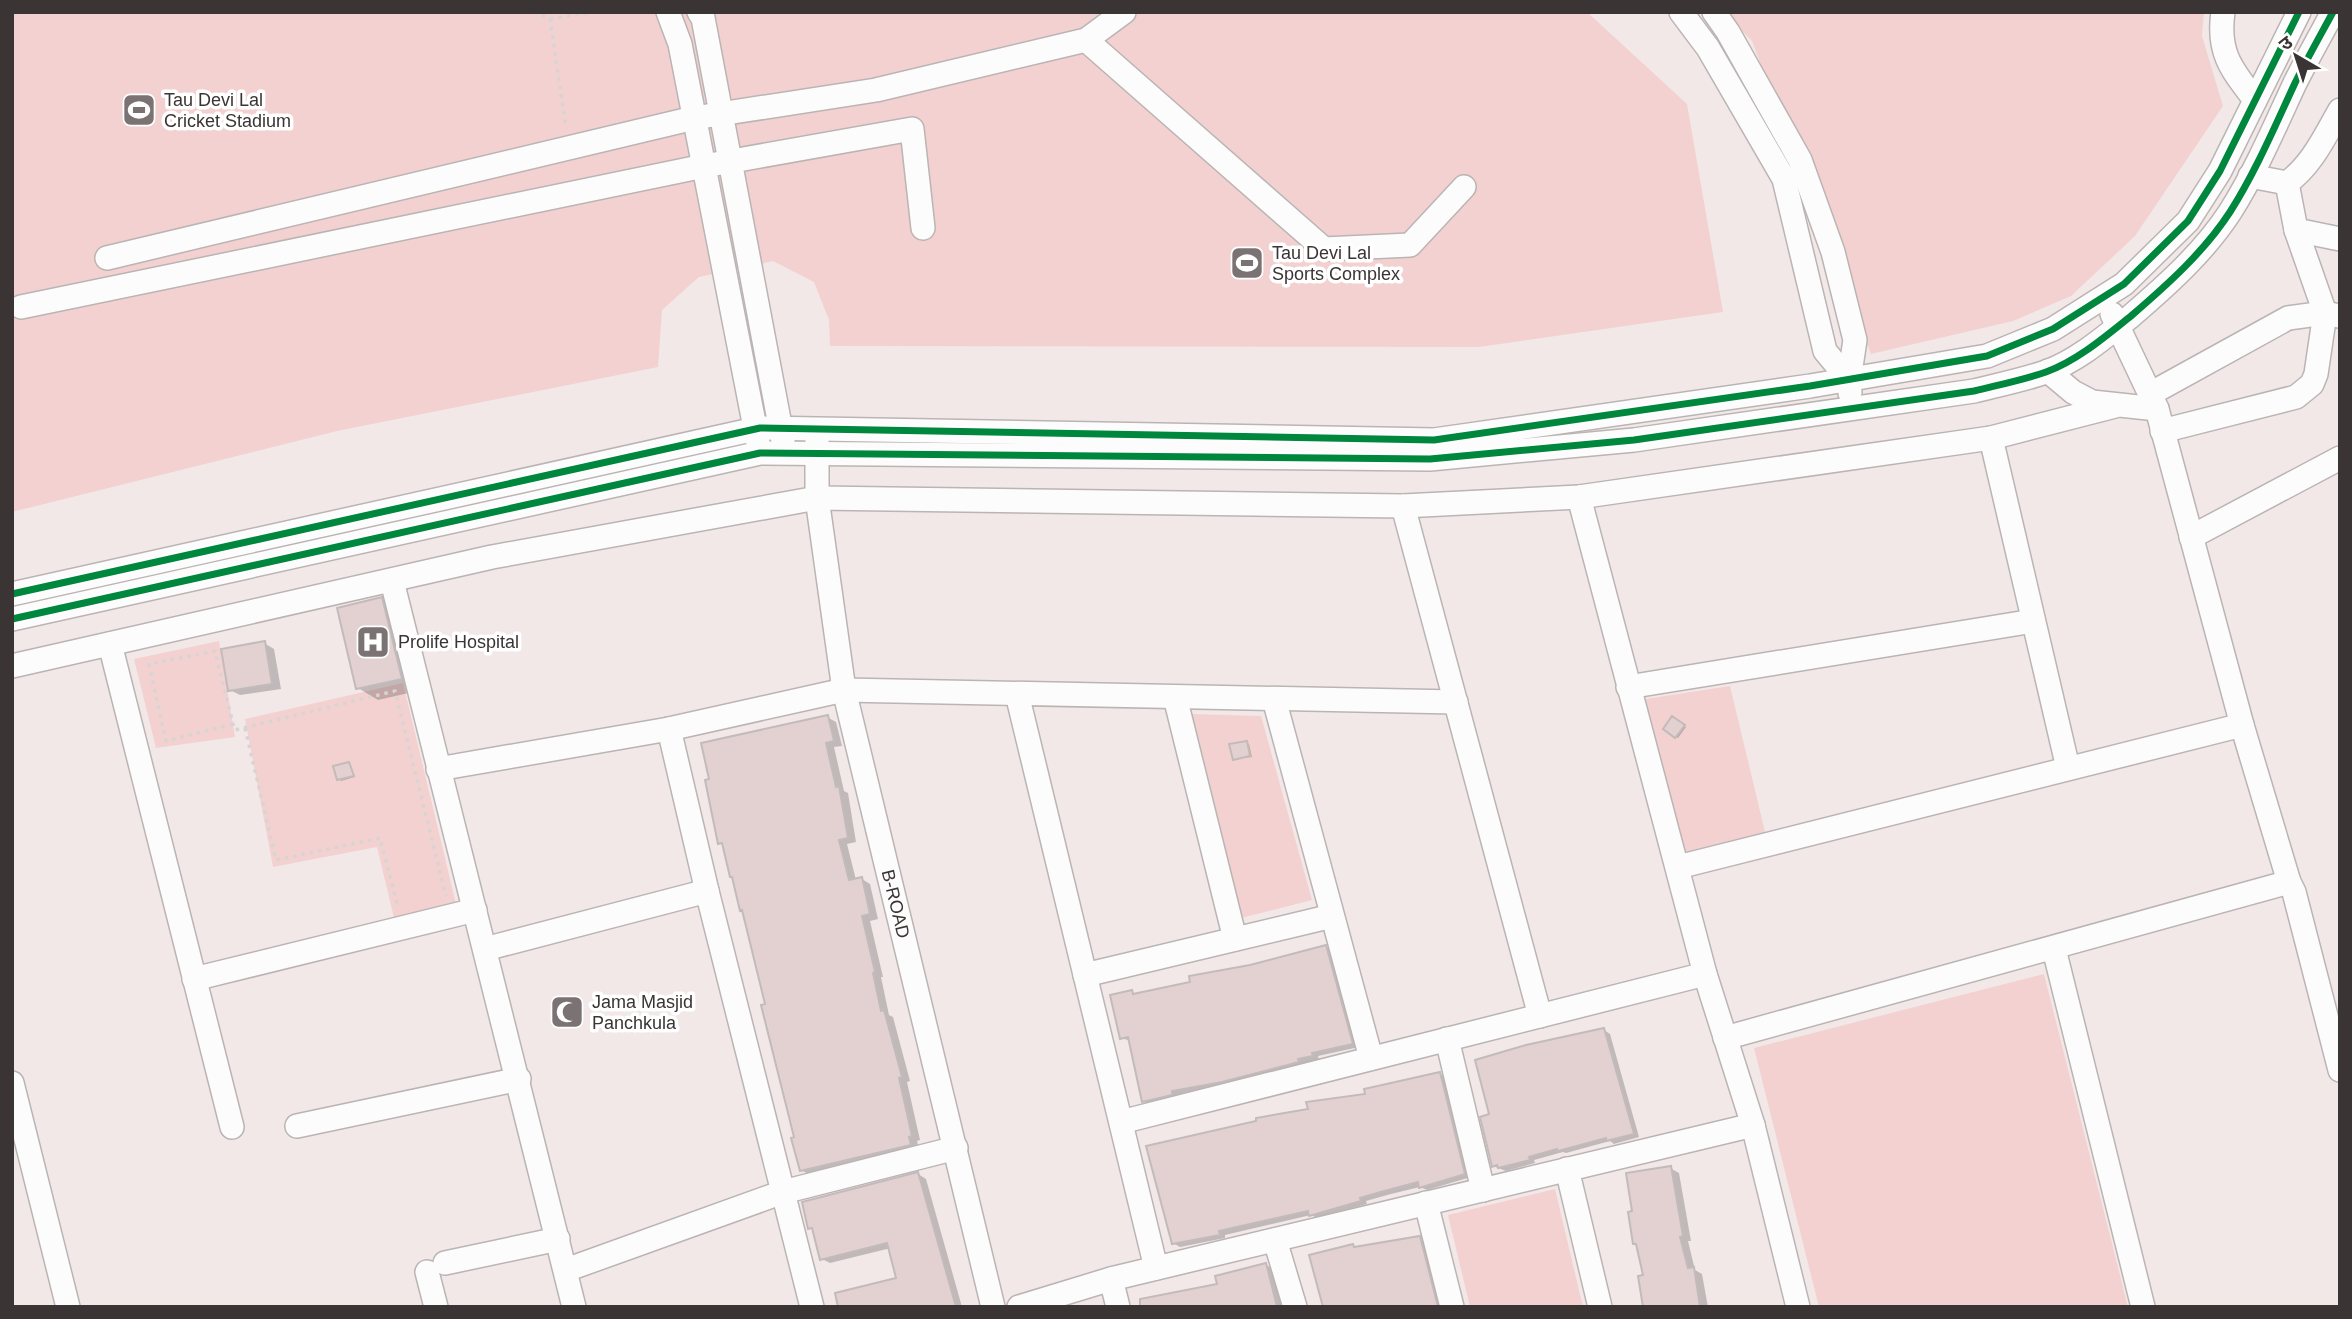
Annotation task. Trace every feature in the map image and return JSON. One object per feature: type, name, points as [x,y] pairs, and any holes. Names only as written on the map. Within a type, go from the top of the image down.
[{"type":"street","points":[[668,12],[680,44],[760,453]]},
{"type":"street","points":[[699,12],[703,18],[785,454]]},
{"type":"street","points":[[107,258],[694,118],[876,90],[1086,40],[1124,12]]},
{"type":"street","points":[[1681,12],[1708,48],[1784,179],[1825,351],[1849,380]]},
{"type":"street","points":[[1714,12],[1800,160],[1833,251],[1855,340],[1849,380],[1852,410]]},
{"type":"street","points":[[2223,12],[2222,34],[2228,65],[2255,100]]},
{"type":"street","points":[[12,594],[755,429],[1434,440],[1849,380],[1987,356],[2053,329],[2124,285],[2188,220],[2220,171],[2299,12]]},
{"type":"street","points":[[12,619],[760,453],[1430,459],[1634,440],[1974,391],[2048,371],[2081,353],[2119,326],[2200,252],[2230,212],[2250,176],[2333,12]]},
{"type":"street","points":[[1086,40],[1324,248],[1410,245],[1464,187]]},
{"type":"street","points":[[2287,183],[2308,164],[2340,110]]},
{"type":"street","points":[[21,307],[704,166],[912,129],[923,228]]},
{"type":"street","points":[[2250,176],[2287,183]]},
{"type":"street","points":[[2048,371],[2083,398],[2115,406],[2156,411],[2296,397],[2304,393],[2316,374],[2332,315],[2296,230],[2287,183]]},
{"type":"street","points":[[2296,230],[2340,239]]},
{"type":"street","points":[[2104,297],[2156,411],[2242,725],[2294,892],[2340,1070]]},
{"type":"street","points":[[2156,411],[2275,323],[2288,318],[2332,315]]},
{"type":"street","points":[[12,666],[492,557],[817,498],[1403,506],[1579,497],[1991,438],[2115,406]]},
{"type":"street","name":"B-ROAD","points":[[817,429],[817,498],[844,690],[993,1307]]},
{"type":"street","points":[[1991,438],[2068,768]]},
{"type":"street","points":[[2191,537],[2340,458]]},
{"type":"street","points":[[1579,497],[1705,974],[1753,1125],[1798,1307]]},
{"type":"street","points":[[1403,506],[1540,1016]]},
{"type":"street","points":[[392,581],[575,1307]]},
{"type":"street","points":[[1628,687],[2034,621]]},
{"type":"street","points":[[110,643],[232,1127]]},
{"type":"street","points":[[438,769],[669,729],[844,690],[1455,702]]},
{"type":"street","points":[[1017,694],[1156,1268]]},
{"type":"street","points":[[1175,697],[1235,939]]},
{"type":"street","points":[[1274,699],[1371,1058]]},
{"type":"street","points":[[1678,867],[2242,725]]},
{"type":"street","points":[[669,729],[812,1307]]},
{"type":"street","points":[[1725,1038],[2289,882]]},
{"type":"street","points":[[485,949],[707,891]]},
{"type":"street","points":[[194,979],[475,909]]},
{"type":"street","points":[[1085,975],[1332,916]]},
{"type":"street","points":[[2054,949],[2143,1307]]},
{"type":"street","points":[[1121,1122],[1705,974]]},
{"type":"street","points":[[1447,1039],[1483,1190]]},
{"type":"street","points":[[297,1126],[519,1080]]},
{"type":"street","points":[[12,1083],[68,1307]]},
{"type":"street","points":[[1019,1307],[1111,1279],[1753,1125]]},
{"type":"street","points":[[566,1270],[783,1192],[956,1148]]},
{"type":"street","points":[[1567,1169],[1600,1307]]},
{"type":"street","points":[[1426,1203],[1452,1307]]},
{"type":"street","points":[[436,1307],[436,1268],[558,1239]]},
{"type":"street","points":[[1275,1240],[1294,1307]]},
{"type":"street","points":[[1111,1279],[1118,1307]]},
{"type":"path","points":[[534,12],[550,19],[594,12]]},
{"type":"path","points":[[561,12],[571,16]]},
{"type":"path","points":[[550,19],[569,148]]},
{"type":"path","points":[[233,724],[166,741],[149,664],[215,651],[235,730],[395,691],[447,902]]},
{"type":"path","points":[[244,728],[276,860],[380,838],[400,915]]},
{"type":"shaded area","name":"Tau Devi Lal Sports Complex","points":[[12,12],[1587,12],[1687,104],[1723,312],[1479,347],[830,346],[829,320],[814,282],[773,261],[699,277],[662,310],[658,367],[337,431],[12,512]]},
{"type":"shaded area","points":[[1723,12],[2204,12],[2202,36],[2223,106],[2135,236],[2071,296],[2013,321],[1871,354],[1752,41]]},
{"type":"shaded area","points":[[219,641],[235,737],[156,748],[134,659]]},
{"type":"shaded area","points":[[403,683],[456,904],[395,922],[377,847],[273,867],[245,719]]},
{"type":"shaded area","points":[[1730,686],[1766,836],[1683,854],[1639,700]]},
{"type":"shaded area","points":[[1192,714],[1261,716],[1312,900],[1241,918]]},
{"type":"shaded area","points":[[2044,974],[2128,1307],[1819,1307],[1754,1048]]},
{"type":"shaded area","points":[[1555,1189],[1583,1307],[1470,1307],[1448,1215]]},
{"type":"building","name":"Prolife Hospital","points":[[382,597],[402,679],[356,689],[337,608]]},
{"type":"building","points":[[265,641],[272,684],[228,691],[221,649]]},
{"type":"building","points":[[828,715],[834,741],[826,743],[836,787],[839,786],[848,838],[839,840],[849,880],[862,877],[870,914],[862,916],[875,972],[873,973],[881,1011],[884,1010],[902,1077],[899,1078],[912,1136],[909,1137],[911,1145],[800,1171],[742,910],[740,911],[722,843],[718,844],[705,780],[709,779],[701,743]]},
{"type":"building","points":[[1672,716],[1685,725],[1675,738],[1663,729]]},
{"type":"building","points":[[1247,741],[1250,756],[1233,760],[1229,744]]},
{"type":"building","points":[[349,762],[354,776],[337,780],[333,766]]},
{"type":"building","points":[[1326,945],[1353,1044],[1312,1053],[1313,1056],[1298,1059],[1299,1062],[1222,1082],[1172,1091],[1172,1095],[1142,1102],[1128,1037],[1120,1039],[1110,995],[1132,990],[1133,994],[1190,982],[1189,976],[1250,965]]},
{"type":"building","points":[[1604,1028],[1634,1134],[1606,1141],[1606,1138],[1558,1151],[1557,1149],[1529,1157],[1530,1160],[1492,1167],[1480,1117],[1489,1114],[1475,1060],[1526,1045]]},
{"type":"building","points":[[1440,1072],[1465,1174],[1419,1188],[1418,1182],[1384,1191],[1360,1198],[1361,1201],[1309,1216],[1308,1211],[1219,1231],[1220,1235],[1172,1244],[1146,1146],[1256,1121],[1256,1118],[1308,1109],[1306,1102],[1365,1094],[1364,1089]]},
{"type":"building","points":[[1671,1166],[1683,1236],[1680,1237],[1688,1268],[1694,1267],[1700,1307],[1643,1307],[1638,1276],[1643,1275],[1636,1244],[1633,1244],[1628,1212],[1632,1211],[1626,1173]]},
{"type":"building","points":[[918,1172],[956,1307],[838,1307],[835,1293],[896,1278],[887,1243],[820,1260],[812,1228],[808,1229],[802,1202]]},
{"type":"building","points":[[1420,1236],[1438,1307],[1323,1307],[1309,1255],[1353,1244],[1354,1247]]},
{"type":"building","points":[[1266,1263],[1277,1307],[1140,1307],[1140,1299],[1217,1284],[1215,1276]]},
{"type":"cycle path","points":[[12,594],[760,428],[1434,440],[1810,386],[1987,356],[2053,329],[2124,284],[2188,221],[2220,171],[2299,12]]},
{"type":"cycle path","points":[[12,619],[760,453],[1430,459],[1634,440],[1974,391],[2019,380],[2058,367],[2091,347],[2158,292],[2209,241],[2248,181],[2333,12]]},
{"type":"place","name":"Tau Devi Lal Cricket Stadium","points":[[139,110]]},
{"type":"place","name":"Tau Devi Lal Sports Complex","points":[[1247,263]]},
{"type":"place","name":"Prolife Hospital","points":[[373,642]]},
{"type":"place","name":"Jama Masjid Panchkula","points":[[567,1012]]}]
